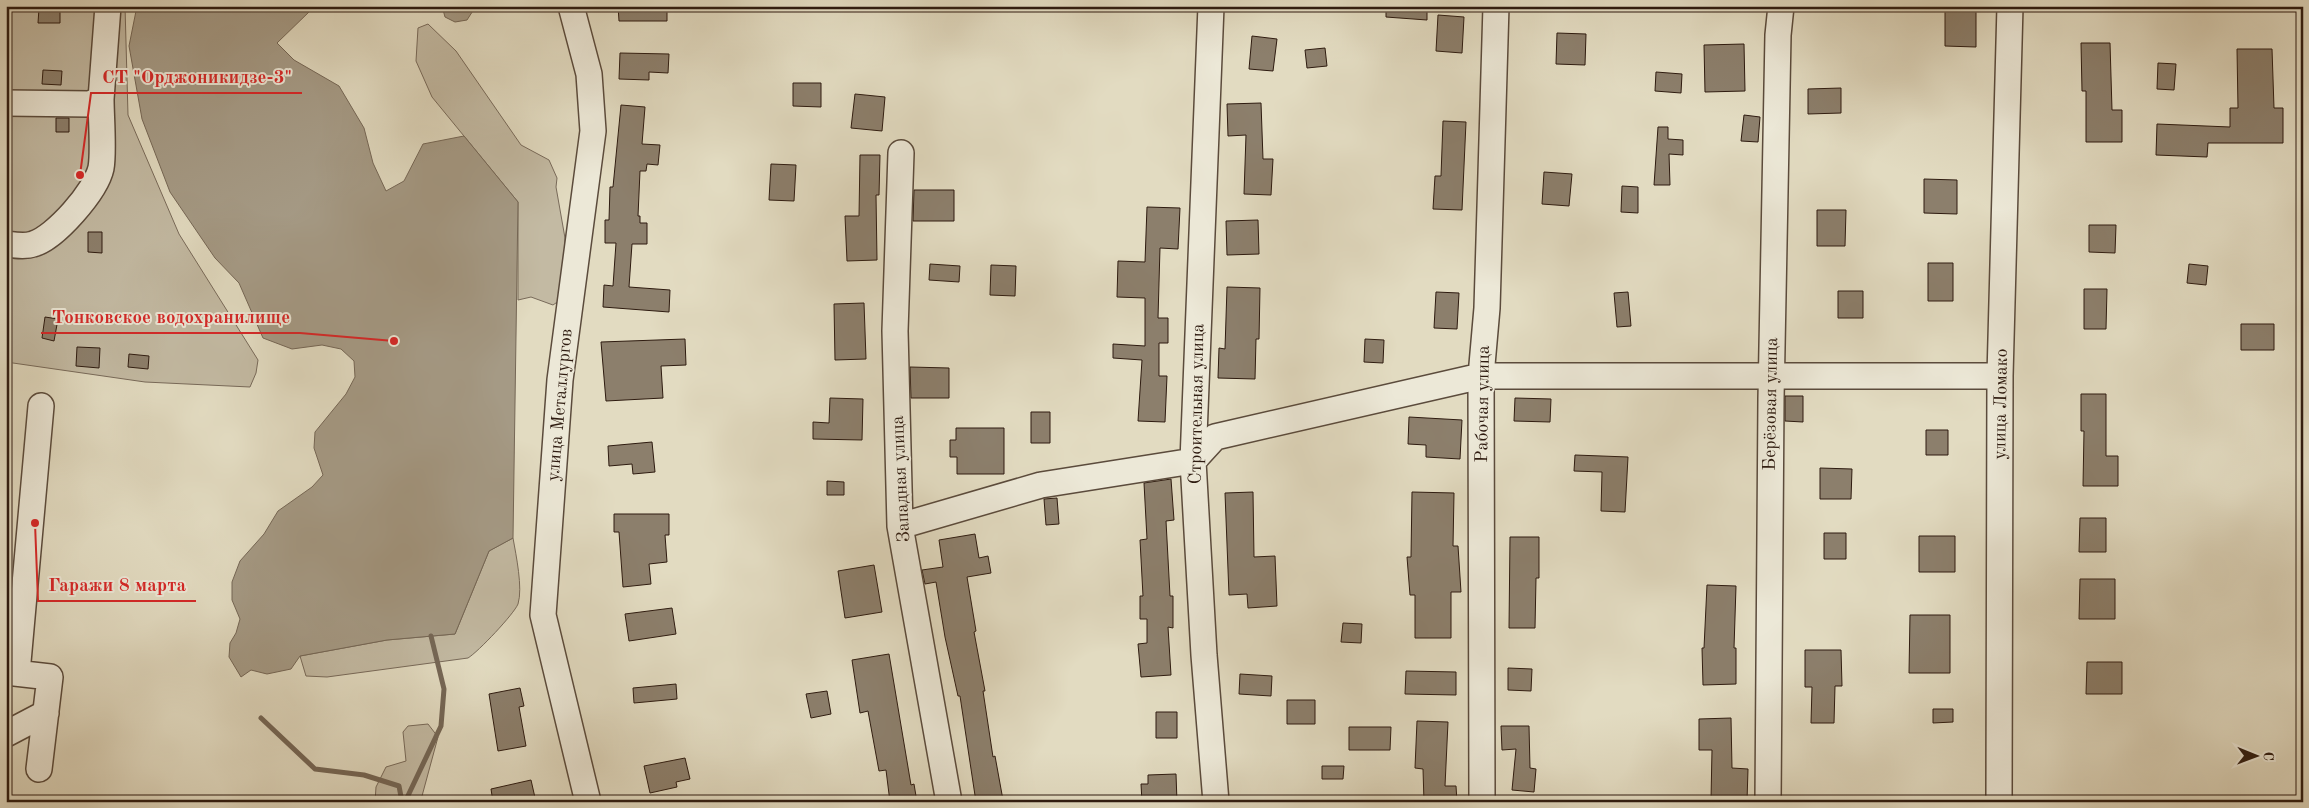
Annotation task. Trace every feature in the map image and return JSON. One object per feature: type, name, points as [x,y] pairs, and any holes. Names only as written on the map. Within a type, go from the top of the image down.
[{"type":"street","points":[[6,244],[34,244],[51,234],[74,212],[92,190],[101,168],[101,99],[108,6]]},
{"type":"street","name":"улица Металлургов","points":[[572,6],[589,74],[593,131],[560,380],[543,615],[588,802]]},
{"type":"street","name":"Строительная улица","points":[[1211,6],[1193,461],[1204,655],[1216,802]]},
{"type":"street","name":"Рабочая улица","points":[[1482,802],[1482,376],[1487,308],[1496,6]]},
{"type":"street","name":"Берёзовая улица","points":[[1768,802],[1771,375],[1778,35],[1781,6]]},
{"type":"street","name":"улица Ломако","points":[[1999,802],[2000,376],[2010,6]]},
{"type":"street","points":[[6,103],[90,104],[101,99]]},
{"type":"street","name":"Западная улица","points":[[901,153],[896,331],[900,526],[949,802]]},
{"type":"street","points":[[900,526],[1041,486],[1193,461],[1215,437],[1482,376],[2000,376]]},
{"type":"street","points":[[39,769],[50,677],[12,673],[41,406]]},
{"type":"street","points":[[6,734],[46,713]]},
{"type":"shaded area","points":[[6,6],[125,6],[128,115],[179,234],[258,360],[256,373],[250,387],[145,382],[6,362]]},
{"type":"shaded area","points":[[137,6],[324,6],[310,11],[277,43],[294,60],[339,86],[364,128],[373,163],[386,191],[404,181],[423,144],[464,136],[518,202],[513,538],[489,551],[455,634],[387,640],[300,656],[291,669],[267,674],[251,670],[241,677],[229,657],[230,643],[236,633],[240,619],[232,600],[232,582],[240,561],[264,534],[278,511],[312,487],[323,475],[314,448],[315,432],[346,394],[355,377],[354,361],[341,349],[322,345],[292,349],[263,338],[239,283],[215,258],[170,192],[142,119],[129,46]]},
{"type":"shaded area","points":[[442,6],[476,6],[467,20],[455,22],[445,17]]},
{"type":"shaded area","points":[[428,24],[456,51],[521,145],[549,160],[557,178],[556,187],[565,238],[563,298],[553,305],[531,297],[518,300],[518,202],[432,97],[416,61],[418,28]]},
{"type":"shaded area","points":[[513,538],[520,589],[518,604],[495,633],[468,658],[327,677],[306,676],[300,656],[387,640],[455,634],[489,551]]},
{"type":"shaded area","points":[[428,724],[438,737],[422,796],[424,802],[375,802],[376,787],[386,767],[406,761],[403,732],[408,726]]},
{"type":"building","points":[[618,6],[667,6],[667,21],[619,21]]},
{"type":"building","points":[[1386,6],[1427,6],[1427,20],[1386,17]]},
{"type":"building","points":[[1945,7],[1976,7],[1976,47],[1945,46]]},
{"type":"building","points":[[39,8],[60,9],[60,23],[38,23]]},
{"type":"building","points":[[1438,15],[1464,17],[1462,53],[1436,51]]},
{"type":"building","points":[[1557,33],[1586,34],[1585,65],[1556,64]]},
{"type":"building","points":[[1252,36],[1277,39],[1273,71],[1249,69]]},
{"type":"building","points":[[2081,43],[2110,43],[2112,110],[2122,110],[2122,142],[2086,142],[2086,91],[2082,91]]},
{"type":"building","points":[[1744,44],[1745,91],[1705,92],[1704,45]]},
{"type":"building","points":[[1325,48],[1327,66],[1307,68],[1305,50]]},
{"type":"building","points":[[2237,49],[2272,49],[2274,108],[2283,108],[2283,143],[2208,143],[2207,157],[2156,155],[2157,124],[2230,127],[2230,108],[2238,108]]},
{"type":"building","points":[[620,53],[669,54],[668,73],[649,72],[649,80],[619,79]]},
{"type":"building","points":[[2158,63],[2176,64],[2174,90],[2157,89]]},
{"type":"building","points":[[43,70],[62,71],[61,85],[42,84]]},
{"type":"building","points":[[1656,72],[1682,74],[1681,93],[1655,91]]},
{"type":"building","points":[[793,83],[821,83],[821,107],[793,106]]},
{"type":"building","points":[[1841,88],[1841,113],[1808,114],[1808,89]]},
{"type":"building","points":[[855,94],[885,97],[882,131],[851,128]]},
{"type":"building","points":[[1261,103],[1263,159],[1273,159],[1271,195],[1244,194],[1246,135],[1228,136],[1227,104]]},
{"type":"building","points":[[621,105],[645,107],[642,144],[660,145],[658,165],[647,164],[646,171],[640,171],[638,216],[640,216],[640,223],[647,223],[647,244],[632,244],[629,287],[670,290],[669,312],[603,307],[604,285],[613,286],[616,243],[605,243],[605,220],[609,220],[610,187],[613,187]]},
{"type":"building","points":[[1744,115],[1760,117],[1758,142],[1741,141]]},
{"type":"building","points":[[56,118],[69,118],[69,132],[56,132]]},
{"type":"building","points":[[1443,121],[1466,122],[1462,210],[1433,209],[1435,176],[1441,176]]},
{"type":"building","points":[[1658,127],[1668,127],[1668,139],[1683,140],[1683,155],[1669,154],[1670,185],[1654,185]]},
{"type":"building","points":[[860,155],[880,155],[879,195],[876,195],[877,260],[847,261],[845,216],[859,216]]},
{"type":"building","points":[[771,164],[796,165],[794,201],[769,200]]},
{"type":"building","points":[[1544,172],[1572,174],[1569,206],[1542,204]]},
{"type":"building","points":[[1924,179],[1957,180],[1957,214],[1924,213]]},
{"type":"building","points":[[1622,186],[1638,187],[1638,213],[1621,212]]},
{"type":"building","points":[[914,190],[954,190],[954,221],[913,221]]},
{"type":"building","points":[[1147,207],[1180,208],[1178,249],[1160,248],[1158,318],[1168,318],[1168,343],[1159,343],[1159,376],[1167,376],[1165,422],[1138,421],[1142,360],[1113,358],[1113,344],[1145,346],[1145,298],[1117,297],[1118,261],[1145,262]]},
{"type":"building","points":[[1817,210],[1846,210],[1845,246],[1817,246]]},
{"type":"building","points":[[1258,220],[1259,254],[1227,255],[1226,221]]},
{"type":"building","points":[[2089,225],[2116,225],[2115,253],[2089,252]]},
{"type":"building","points":[[88,232],[102,232],[102,253],[88,252]]},
{"type":"building","points":[[1928,263],[1953,263],[1953,301],[1928,301]]},
{"type":"building","points":[[930,264],[960,266],[959,282],[929,280]]},
{"type":"building","points":[[2189,264],[2208,266],[2206,285],[2187,283]]},
{"type":"building","points":[[991,265],[1016,266],[1015,296],[990,295]]},
{"type":"building","points":[[1227,287],[1260,288],[1259,339],[1256,339],[1255,379],[1218,378],[1219,348],[1225,349]]},
{"type":"building","points":[[2084,289],[2107,289],[2106,329],[2084,329]]},
{"type":"building","points":[[1838,291],[1863,291],[1863,318],[1838,318]]},
{"type":"building","points":[[1436,292],[1459,293],[1457,329],[1434,328]]},
{"type":"building","points":[[1628,292],[1631,326],[1617,327],[1614,293]]},
{"type":"building","points":[[864,303],[866,359],[835,360],[834,304]]},
{"type":"building","points":[[45,317],[58,319],[54,341],[42,338]]},
{"type":"building","points":[[2241,324],[2274,324],[2274,350],[2241,350]]},
{"type":"building","points":[[685,339],[686,365],[661,366],[663,398],[606,401],[601,342]]},
{"type":"building","points":[[1365,339],[1384,340],[1383,363],[1364,362]]},
{"type":"building","points":[[77,347],[100,348],[99,368],[76,366]]},
{"type":"building","points":[[129,354],[149,356],[148,369],[128,367]]},
{"type":"building","points":[[910,367],[949,368],[949,398],[911,398]]},
{"type":"building","points":[[2081,394],[2106,394],[2106,456],[2118,456],[2118,486],[2083,486],[2084,431],[2081,431]]},
{"type":"building","points":[[1785,396],[1803,396],[1803,422],[1785,421]]},
{"type":"building","points":[[830,398],[863,399],[862,440],[813,439],[813,422],[829,423]]},
{"type":"building","points":[[1515,398],[1551,399],[1550,422],[1514,421]]},
{"type":"building","points":[[1031,412],[1050,412],[1050,443],[1031,443]]},
{"type":"building","points":[[1409,417],[1462,420],[1460,459],[1426,457],[1426,445],[1408,444]]},
{"type":"building","points":[[956,428],[1004,428],[1004,474],[957,474],[957,457],[950,457],[950,440],[956,440]]},
{"type":"building","points":[[1926,430],[1948,430],[1948,455],[1926,455]]},
{"type":"building","points":[[652,442],[655,472],[633,474],[632,464],[609,466],[608,446]]},
{"type":"building","points":[[1575,455],[1628,457],[1625,512],[1601,511],[1602,472],[1574,471]]},
{"type":"building","points":[[1820,468],[1852,469],[1851,499],[1820,499]]},
{"type":"building","points":[[1171,479],[1174,520],[1166,521],[1170,596],[1173,596],[1173,628],[1168,627],[1171,675],[1141,677],[1138,644],[1147,643],[1147,619],[1140,619],[1140,596],[1143,596],[1140,540],[1147,539],[1144,483]]},
{"type":"building","points":[[827,481],[844,482],[844,495],[827,495]]},
{"type":"building","points":[[1253,492],[1254,557],[1275,556],[1277,606],[1248,608],[1247,594],[1229,595],[1225,493]]},
{"type":"building","points":[[1412,492],[1454,493],[1453,546],[1458,546],[1461,592],[1451,592],[1451,638],[1415,638],[1415,595],[1410,595],[1407,557],[1411,557]]},
{"type":"building","points":[[1057,498],[1059,524],[1046,525],[1044,499]]},
{"type":"building","points":[[614,514],[669,514],[669,535],[665,535],[667,562],[649,564],[651,584],[623,587],[619,532],[614,532]]},
{"type":"building","points":[[2080,518],[2106,518],[2106,552],[2079,552]]},
{"type":"building","points":[[1824,533],[1846,533],[1846,559],[1824,559]]},
{"type":"building","points":[[975,534],[979,558],[988,556],[991,573],[967,577],[976,631],[974,632],[985,691],[983,691],[993,757],[995,756],[1003,800],[995,802],[976,802],[960,696],[958,696],[945,637],[936,582],[925,584],[922,570],[943,567],[939,540]]},
{"type":"building","points":[[1919,536],[1955,536],[1955,572],[1919,572]]},
{"type":"building","points":[[1510,537],[1539,537],[1539,578],[1536,578],[1535,628],[1509,628]]},
{"type":"building","points":[[874,565],[882,612],[845,618],[838,571]]},
{"type":"building","points":[[2080,579],[2115,579],[2115,619],[2079,619]]},
{"type":"building","points":[[1707,585],[1736,586],[1734,648],[1736,648],[1736,684],[1703,685],[1702,648],[1704,648]]},
{"type":"building","points":[[672,608],[676,634],[629,641],[625,614]]},
{"type":"building","points":[[1910,615],[1950,615],[1950,673],[1909,673]]},
{"type":"building","points":[[1343,623],[1362,624],[1361,643],[1341,642]]},
{"type":"building","points":[[1805,650],[1841,650],[1842,686],[1835,686],[1834,723],[1811,723],[1812,687],[1805,687]]},
{"type":"building","points":[[889,654],[911,785],[914,784],[917,802],[890,802],[886,770],[879,771],[868,711],[860,713],[852,660]]},
{"type":"building","points":[[2087,662],[2122,662],[2122,694],[2086,694]]},
{"type":"building","points":[[1508,668],[1532,669],[1531,691],[1508,690]]},
{"type":"building","points":[[1406,671],[1456,672],[1456,695],[1405,694]]},
{"type":"building","points":[[1240,674],[1272,676],[1271,696],[1239,694]]},
{"type":"building","points":[[676,684],[677,699],[634,703],[633,688]]},
{"type":"building","points":[[520,688],[524,706],[519,707],[526,746],[498,751],[489,694]]},
{"type":"building","points":[[827,691],[831,714],[811,718],[806,694]]},
{"type":"building","points":[[1287,700],[1315,700],[1315,724],[1287,724]]},
{"type":"building","points":[[1933,709],[1953,709],[1953,722],[1933,723]]},
{"type":"building","points":[[1156,712],[1177,712],[1177,738],[1156,738]]},
{"type":"building","points":[[1731,718],[1732,768],[1748,769],[1747,801],[1711,800],[1712,750],[1699,750],[1699,719]]},
{"type":"building","points":[[1417,721],[1448,722],[1445,786],[1456,786],[1457,802],[1424,802],[1423,769],[1415,768]]},
{"type":"building","points":[[1501,726],[1529,726],[1530,768],[1536,769],[1534,792],[1512,790],[1516,749],[1502,750]]},
{"type":"building","points":[[1349,727],[1391,727],[1390,750],[1349,750]]},
{"type":"building","points":[[685,758],[690,779],[676,782],[677,787],[650,793],[644,766]]},
{"type":"building","points":[[1322,766],[1344,766],[1343,779],[1322,779]]},
{"type":"building","points":[[1176,774],[1177,802],[1142,802],[1141,784],[1148,784],[1148,775]]},
{"type":"building","points":[[531,780],[536,802],[493,802],[491,789]]},
{"type":"waterway","points":[[405,802],[441,726],[444,689],[431,636]]},
{"type":"waterway","points":[[261,718],[315,769],[364,775],[399,786],[402,802]]},
{"type":"place","name":"СТ \"Орджоникидзе-3\"","points":[[80,175]]},
{"type":"place","name":"Тонковское водохранилище","points":[[394,341]]},
{"type":"place","name":"Гаражи 8 марта","points":[[35,523]]}]
